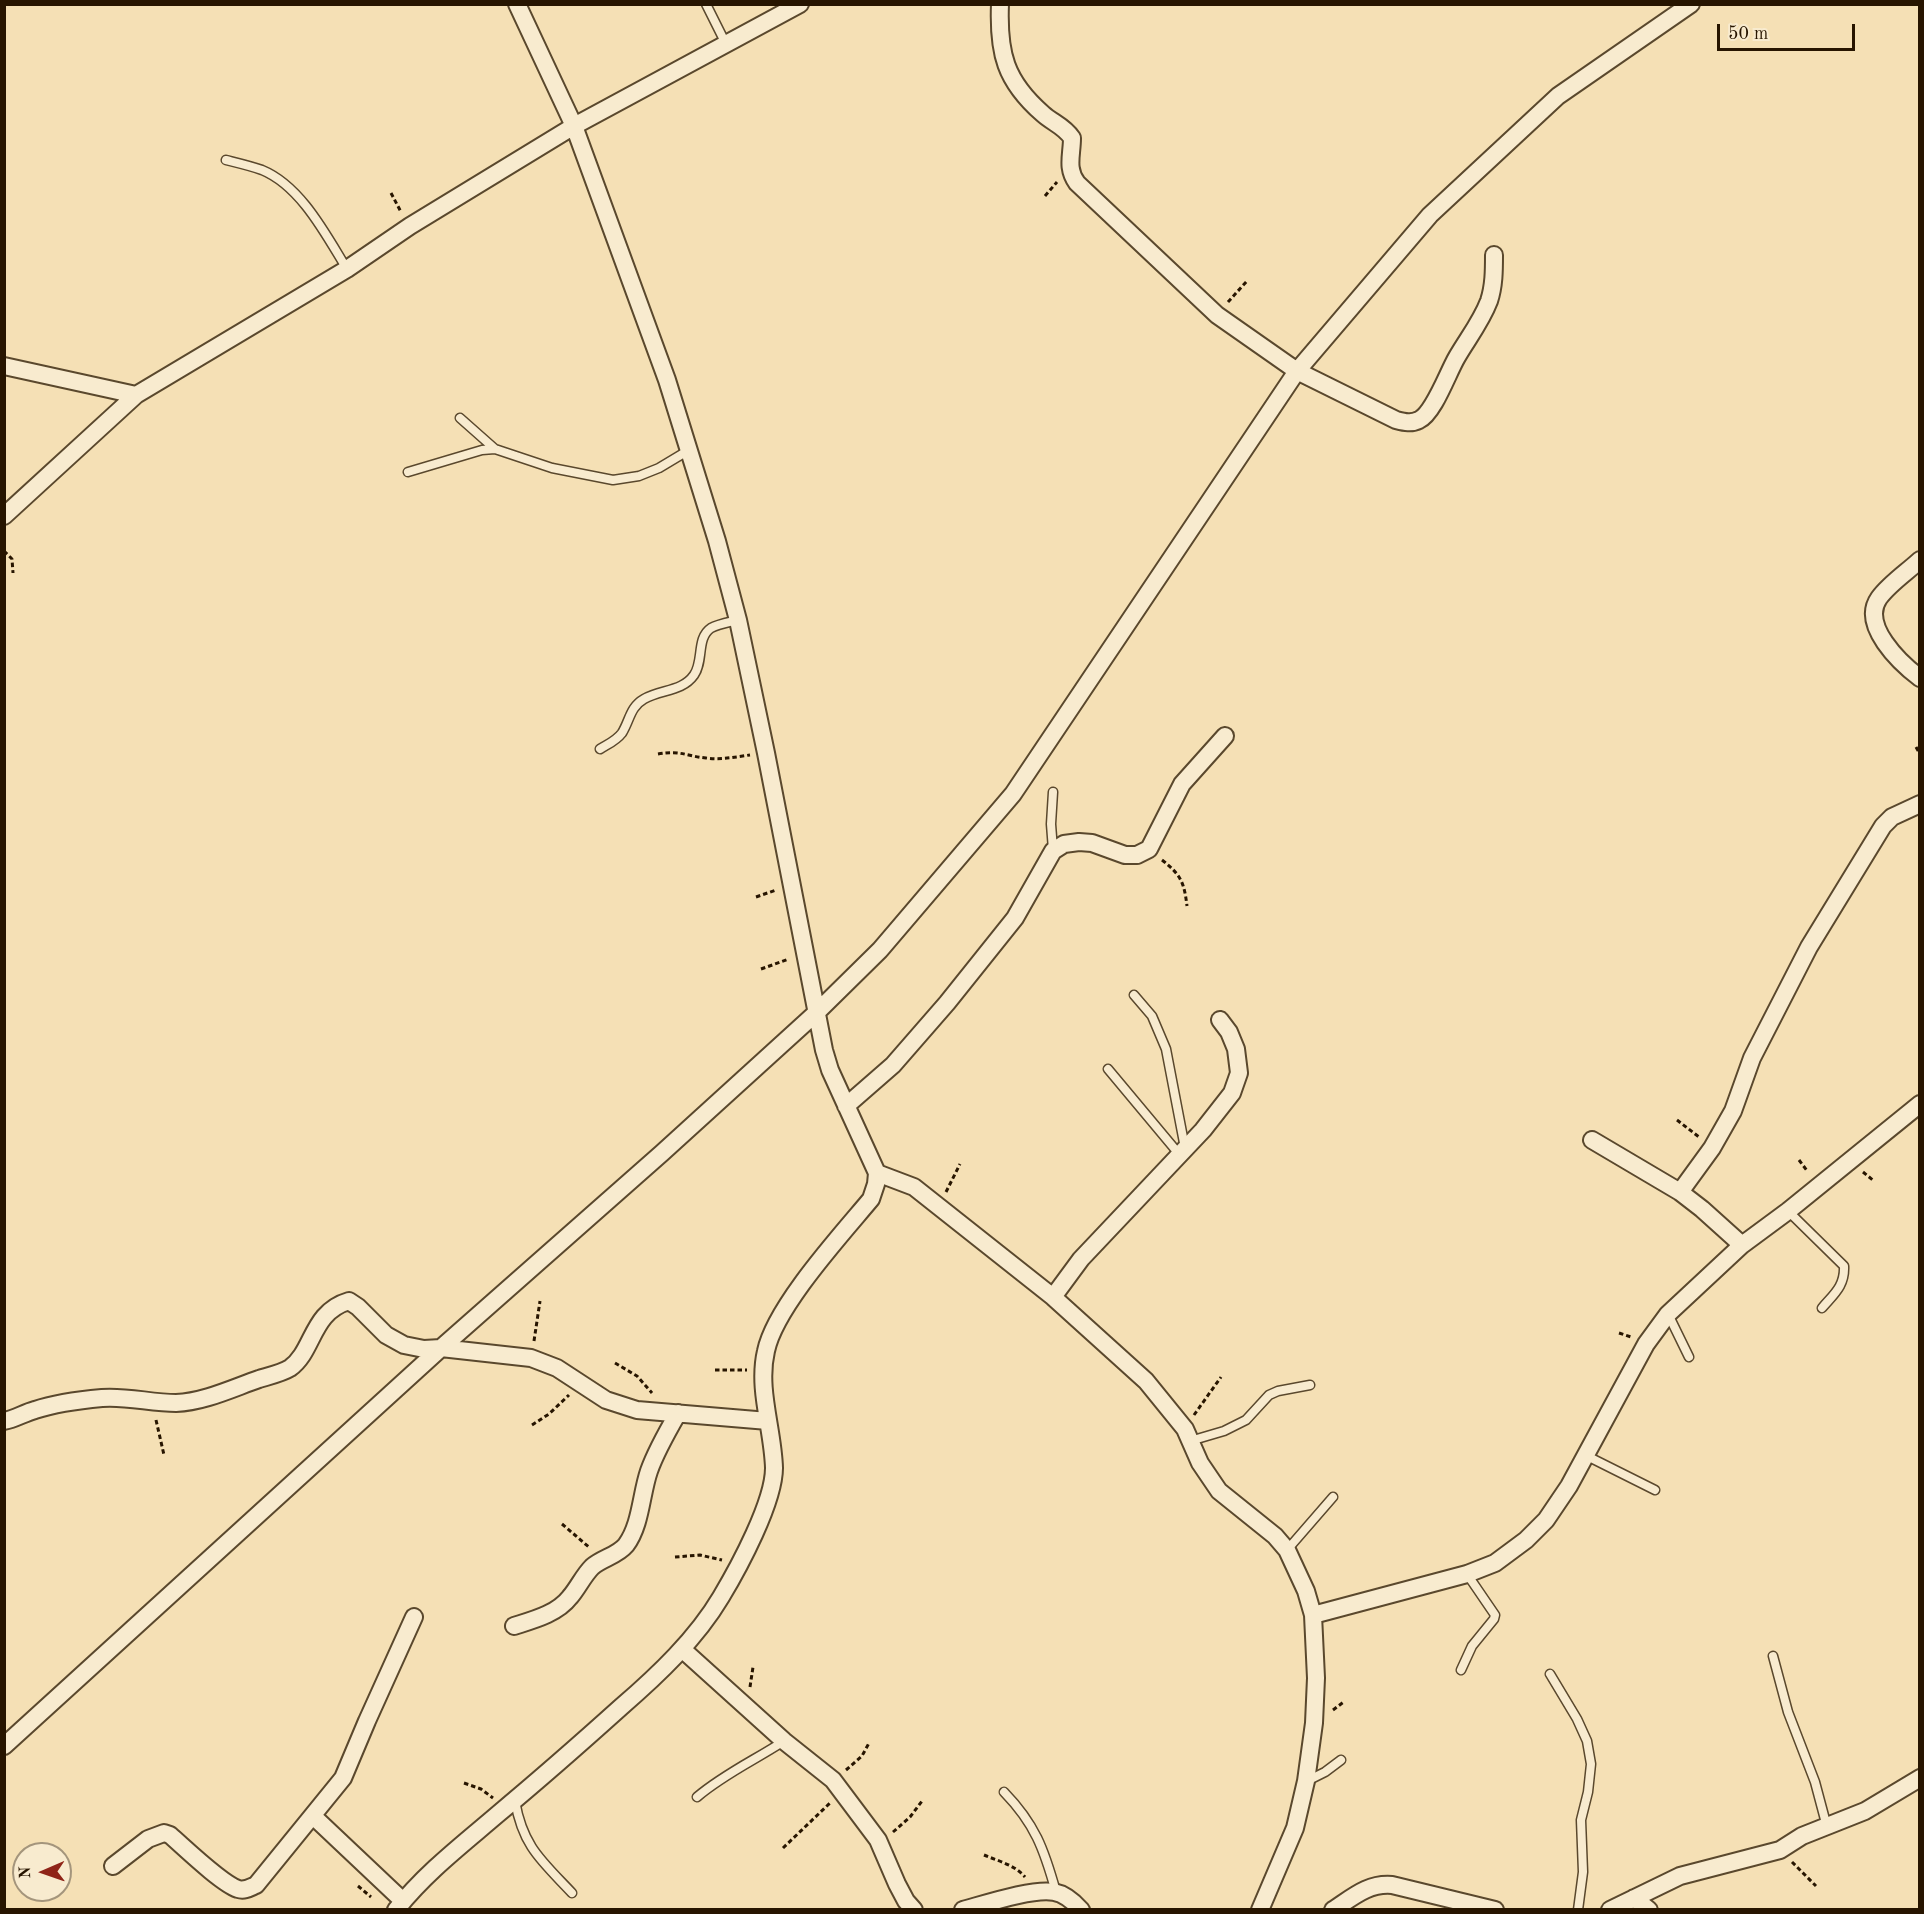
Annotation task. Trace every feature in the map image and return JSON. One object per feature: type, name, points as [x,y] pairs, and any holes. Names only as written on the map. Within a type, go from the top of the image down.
[{"type":"street","points":[[312,1816],[399,1905],[429,1873],[626,1703],[662,1671],[682,1649],[720,1598],[737,1567],[768,1497],[774,1469],[764,1369],[766,1350],[776,1324],[801,1286],[870,1199],[876,1184],[877,1173],[830,1070],[816,1014],[766,753],[738,620],[717,541],[667,380],[574,126],[517,4]]},
{"type":"street","points":[[4,516],[136,395],[347,268],[410,226],[574,126],[800,4]]},
{"type":"street","points":[[1000,4],[1000,46],[1008,71],[1023,95],[1045,116],[1066,130],[1072,138],[1069,166],[1071,175],[1077,183],[1217,315],[1297,371],[1396,420],[1409,423],[1420,420],[1428,412],[1457,355],[1480,323],[1490,298],[1494,275],[1494,255]]},
{"type":"street","points":[[4,1746],[441,1348],[816,1014],[880,950],[1013,794],[1297,371],[1430,215],[1558,96],[1691,4]]},
{"type":"street","points":[[4,366],[136,395]]},
{"type":"street","points":[[1920,560],[1880,597],[1874,612],[1878,632],[1888,647],[1920,678]]},
{"type":"street","points":[[846,1106],[893,1065],[947,1003],[1015,918],[1053,851],[1064,844],[1079,842],[1092,843],[1125,855],[1137,855],[1149,849],[1182,784],[1225,736]]},
{"type":"street","points":[[1680,1192],[1712,1148],[1733,1111],[1752,1058],[1809,948],[1838,898],[1883,826],[1902,811],[1920,804]]},
{"type":"street","points":[[1053,1298],[1081,1259],[1220,1111],[1232,1094],[1239,1073],[1236,1049],[1220,1020]]},
{"type":"street","points":[[1313,1615],[1467,1574],[1495,1563],[1526,1540],[1546,1520],[1587,1456],[1646,1344],[1668,1314],[1742,1245],[1788,1211],[1920,1104]]},
{"type":"street","points":[[1592,1140],[1680,1192],[1742,1245]]},
{"type":"street","points":[[877,1173],[914,1187],[1053,1298],[1146,1381],[1188,1435],[1200,1463],[1220,1491],[1275,1536],[1287,1550],[1306,1591],[1313,1615],[1316,1678],[1314,1724],[1306,1781],[1295,1828],[1260,1910]]},
{"type":"street","points":[[4,1421],[33,1410],[105,1398],[175,1402],[196,1400],[290,1368],[329,1311],[349,1301],[386,1335],[404,1345],[424,1349],[441,1348],[531,1358],[557,1368],[606,1400],[637,1410],[768,1421]]},
{"type":"street","points":[[514,1626],[555,1610],[569,1599],[591,1568],[603,1559],[619,1552],[626,1545],[633,1531],[649,1471],[678,1413]]},
{"type":"street","points":[[113,1866],[148,1839],[164,1833],[170,1835],[224,1882],[246,1890],[256,1885],[343,1778],[414,1617]]},
{"type":"street","points":[[682,1649],[784,1741],[838,1786],[878,1840],[897,1884],[914,1910]]},
{"type":"street","points":[[1610,1910],[1680,1876],[1780,1850],[1802,1836],[1865,1811],[1920,1778]]},
{"type":"street","points":[[1333,1910],[1359,1893],[1379,1884],[1392,1885],[1496,1910]]},
{"type":"street","points":[[963,1910],[1038,1892],[1056,1892],[1065,1896],[1082,1910]]},
{"type":"street","points":[[1634,1898],[1649,1910]]},
{"type":"lane","points":[[706,4],[726,44]]},
{"type":"lane","points":[[226,160],[264,171],[288,188],[306,206],[347,268]]},
{"type":"lane","points":[[460,418],[495,449]]},
{"type":"lane","points":[[408,472],[482,450],[495,449],[552,468],[613,480],[639,477],[688,450]]},
{"type":"lane","points":[[600,749],[617,739],[624,730],[627,718],[634,707],[645,698],[684,686],[694,675],[700,662],[702,641],[712,627],[738,620]]},
{"type":"lane","points":[[1053,792],[1051,824],[1053,851]]},
{"type":"lane","points":[[1134,995],[1152,1016],[1166,1049],[1182,1151]]},
{"type":"lane","points":[[1108,1069],[1182,1151]]},
{"type":"lane","points":[[1788,1211],[1844,1266],[1845,1278],[1822,1308]]},
{"type":"lane","points":[[1668,1314],[1689,1358]]},
{"type":"lane","points":[[1188,1435],[1224,1431],[1246,1420],[1269,1395],[1310,1385]]},
{"type":"lane","points":[[1587,1456],[1655,1490]]},
{"type":"lane","points":[[1287,1550],[1333,1497]]},
{"type":"lane","points":[[1461,1670],[1472,1646],[1495,1615],[1467,1574]]},
{"type":"lane","points":[[1773,1656],[1788,1712],[1815,1782],[1828,1827]]},
{"type":"lane","points":[[1550,1674],[1577,1719],[1587,1741],[1591,1764],[1588,1792],[1581,1820],[1583,1872],[1578,1910]]},
{"type":"lane","points":[[698,1797],[729,1773],[784,1741]]},
{"type":"lane","points":[[1306,1781],[1325,1772],[1341,1760]]},
{"type":"lane","points":[[1004,1792],[1033,1828],[1046,1855],[1056,1892]]},
{"type":"lane","points":[[514,1801],[519,1822],[533,1852],[572,1893]]},
{"type":"path","points":[[1217,315],[1247,281]]},
{"type":"path","points":[[4,551],[12,559],[13,573]]},
{"type":"path","points":[[1916,747],[1920,754]]},
{"type":"path","points":[[658,754],[673,751],[703,758],[721,759],[766,753]]},
{"type":"path","points":[[1149,849],[1178,873],[1184,885],[1187,906]]},
{"type":"path","points":[[761,969],[805,953]]},
{"type":"path","points":[[1677,1120],[1712,1148]]},
{"type":"path","points":[[938,1207],[960,1164]]},
{"type":"path","points":[[531,1358],[540,1301]]},
{"type":"path","points":[[615,1363],[637,1376],[651,1390],[660,1412]]},
{"type":"path","points":[[715,1371],[764,1369]]},
{"type":"path","points":[[1188,1435],[1221,1377]]},
{"type":"path","points":[[532,1425],[549,1414],[580,1382]]},
{"type":"path","points":[[152,1400],[164,1455]]},
{"type":"path","points":[[562,1524],[603,1559]]},
{"type":"path","points":[[675,1557],[700,1555],[716,1557],[737,1567]]},
{"type":"path","points":[[783,1848],[838,1786],[862,1756],[869,1743]]},
{"type":"path","points":[[464,1783],[481,1789],[493,1798],[499,1814]]},
{"type":"path","points":[[878,1840],[896,1831],[922,1801]]},
{"type":"path","points":[[1780,1850],[1816,1886]]},
{"type":"path","points":[[984,1855],[1020,1872],[1038,1892]]}]
